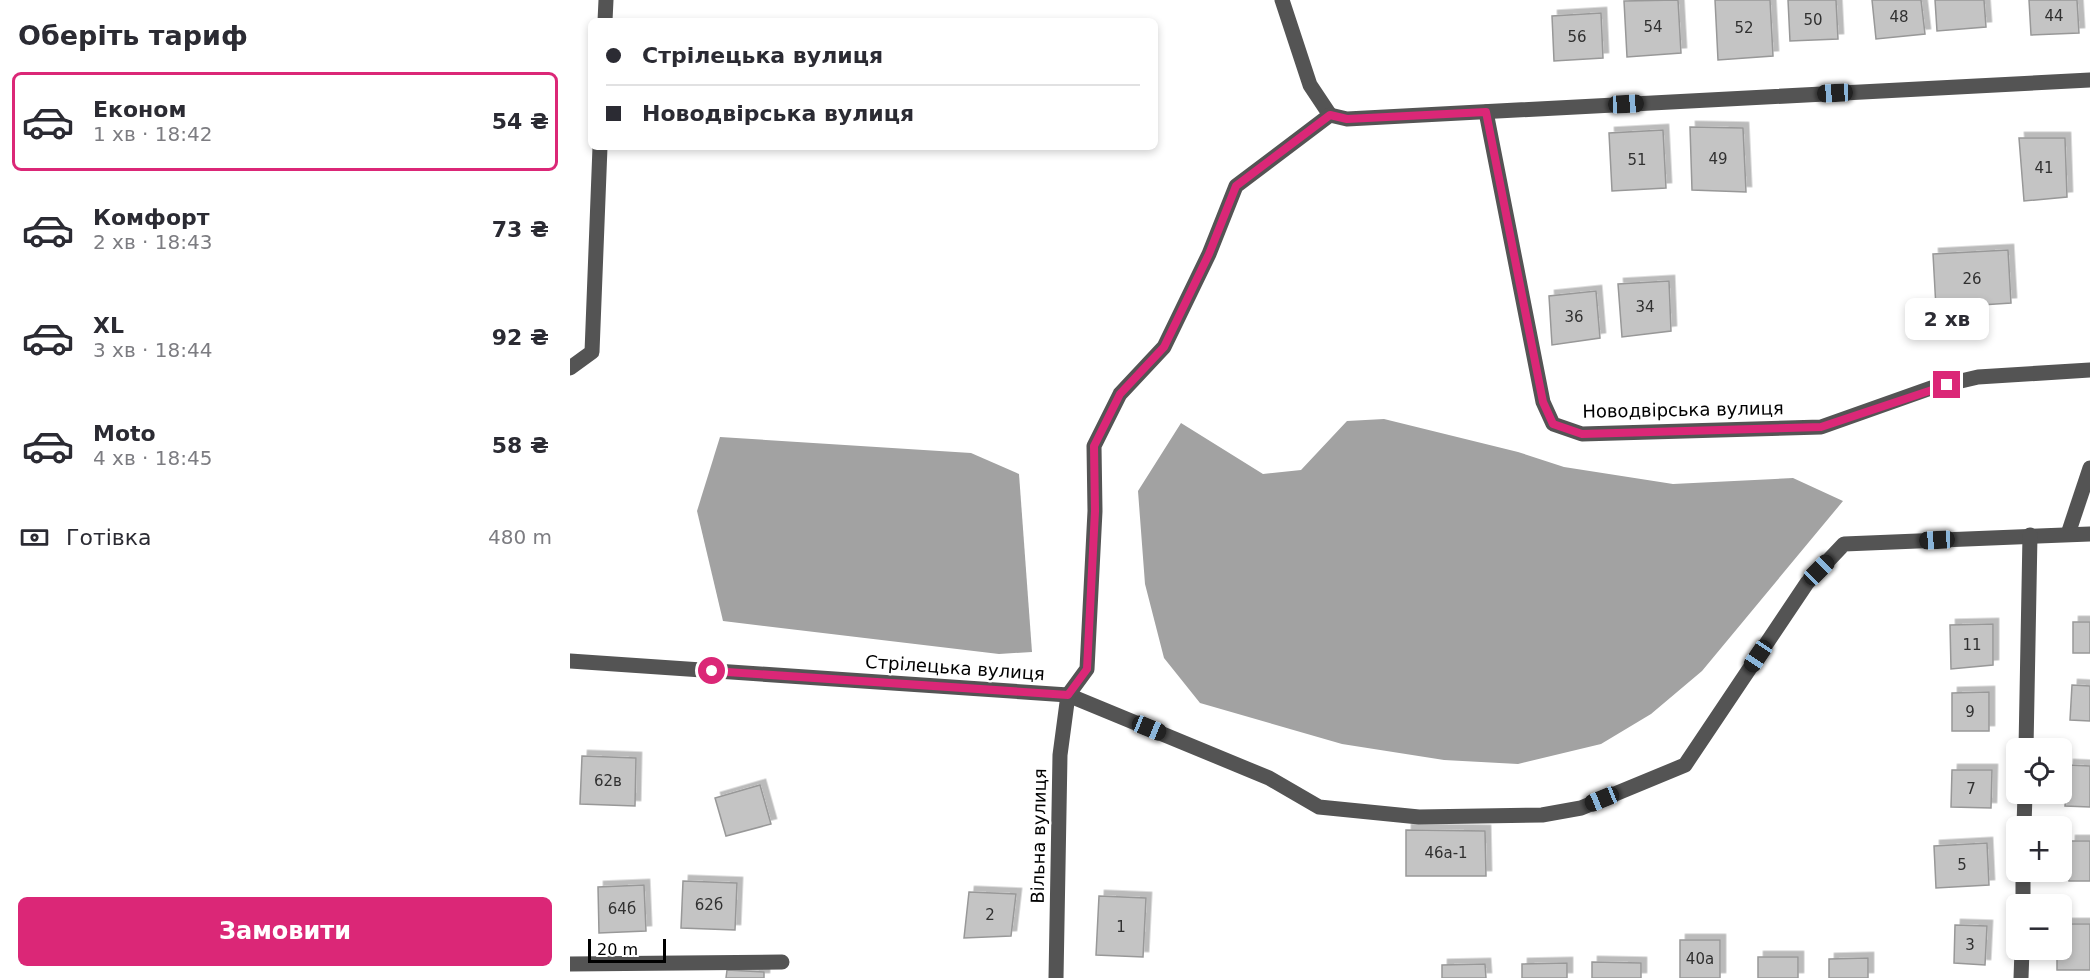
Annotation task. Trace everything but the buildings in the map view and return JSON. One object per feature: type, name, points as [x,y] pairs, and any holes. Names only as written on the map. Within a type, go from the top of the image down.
[{"type":"street","points":[[605,18],[606,0]]},
{"type":"street","points":[[1282,0],[1310,85],[1330,115],[1347,119],[2090,80]]},
{"type":"street","name":"Новодвірська вулиця","points":[[1486,112],[1543,402],[1553,424],[1582,434],[1821,427],[1931,388],[1978,377],[2090,370]]},
{"type":"street","points":[[1068,695],[1087,669],[1095,511],[1094,446],[1120,394],[1164,347],[1209,254],[1236,186],[1330,115]]},
{"type":"street","points":[[570,368],[592,352],[600,150]]},
{"type":"street","points":[[2082,532],[2090,468]]},
{"type":"street","name":"Стрілецька вулиця","points":[[570,661],[1068,695],[1269,778],[1319,807],[1419,817],[1542,815],[1581,808],[1684,765],[1807,583],[1844,544],[2082,532]]},
{"type":"street","points":[[2026,738],[2030,535]]},
{"type":"street","name":"Вільна вулиця","points":[[1056,978],[1060,755],[1068,695]]},
{"type":"street","points":[[2021,978],[2022,960]]},
{"type":"street","points":[[570,964],[782,962]]},
{"type":"shaded area","points":[[1384,419],[1518,452],[1564,467],[1673,484],[1793,478],[1843,501],[1702,671],[1651,714],[1601,744],[1518,764],[1444,760],[1342,744],[1200,703],[1164,658],[1145,584],[1138,491],[1181,423],[1263,474],[1301,470],[1347,421]]},
{"type":"shaded area","points":[[720,437],[971,453],[1019,474],[1032,652],[999,654],[723,621],[697,511]]},
{"type":"route","points":[[712,671],[1068,695],[1087,669],[1095,511],[1094,446],[1120,394],[1164,347],[1209,254],[1236,186],[1330,115],[1347,119],[1486,112],[1543,402],[1553,424],[1582,434],[1821,427],[1931,388],[1947,385]]}]
